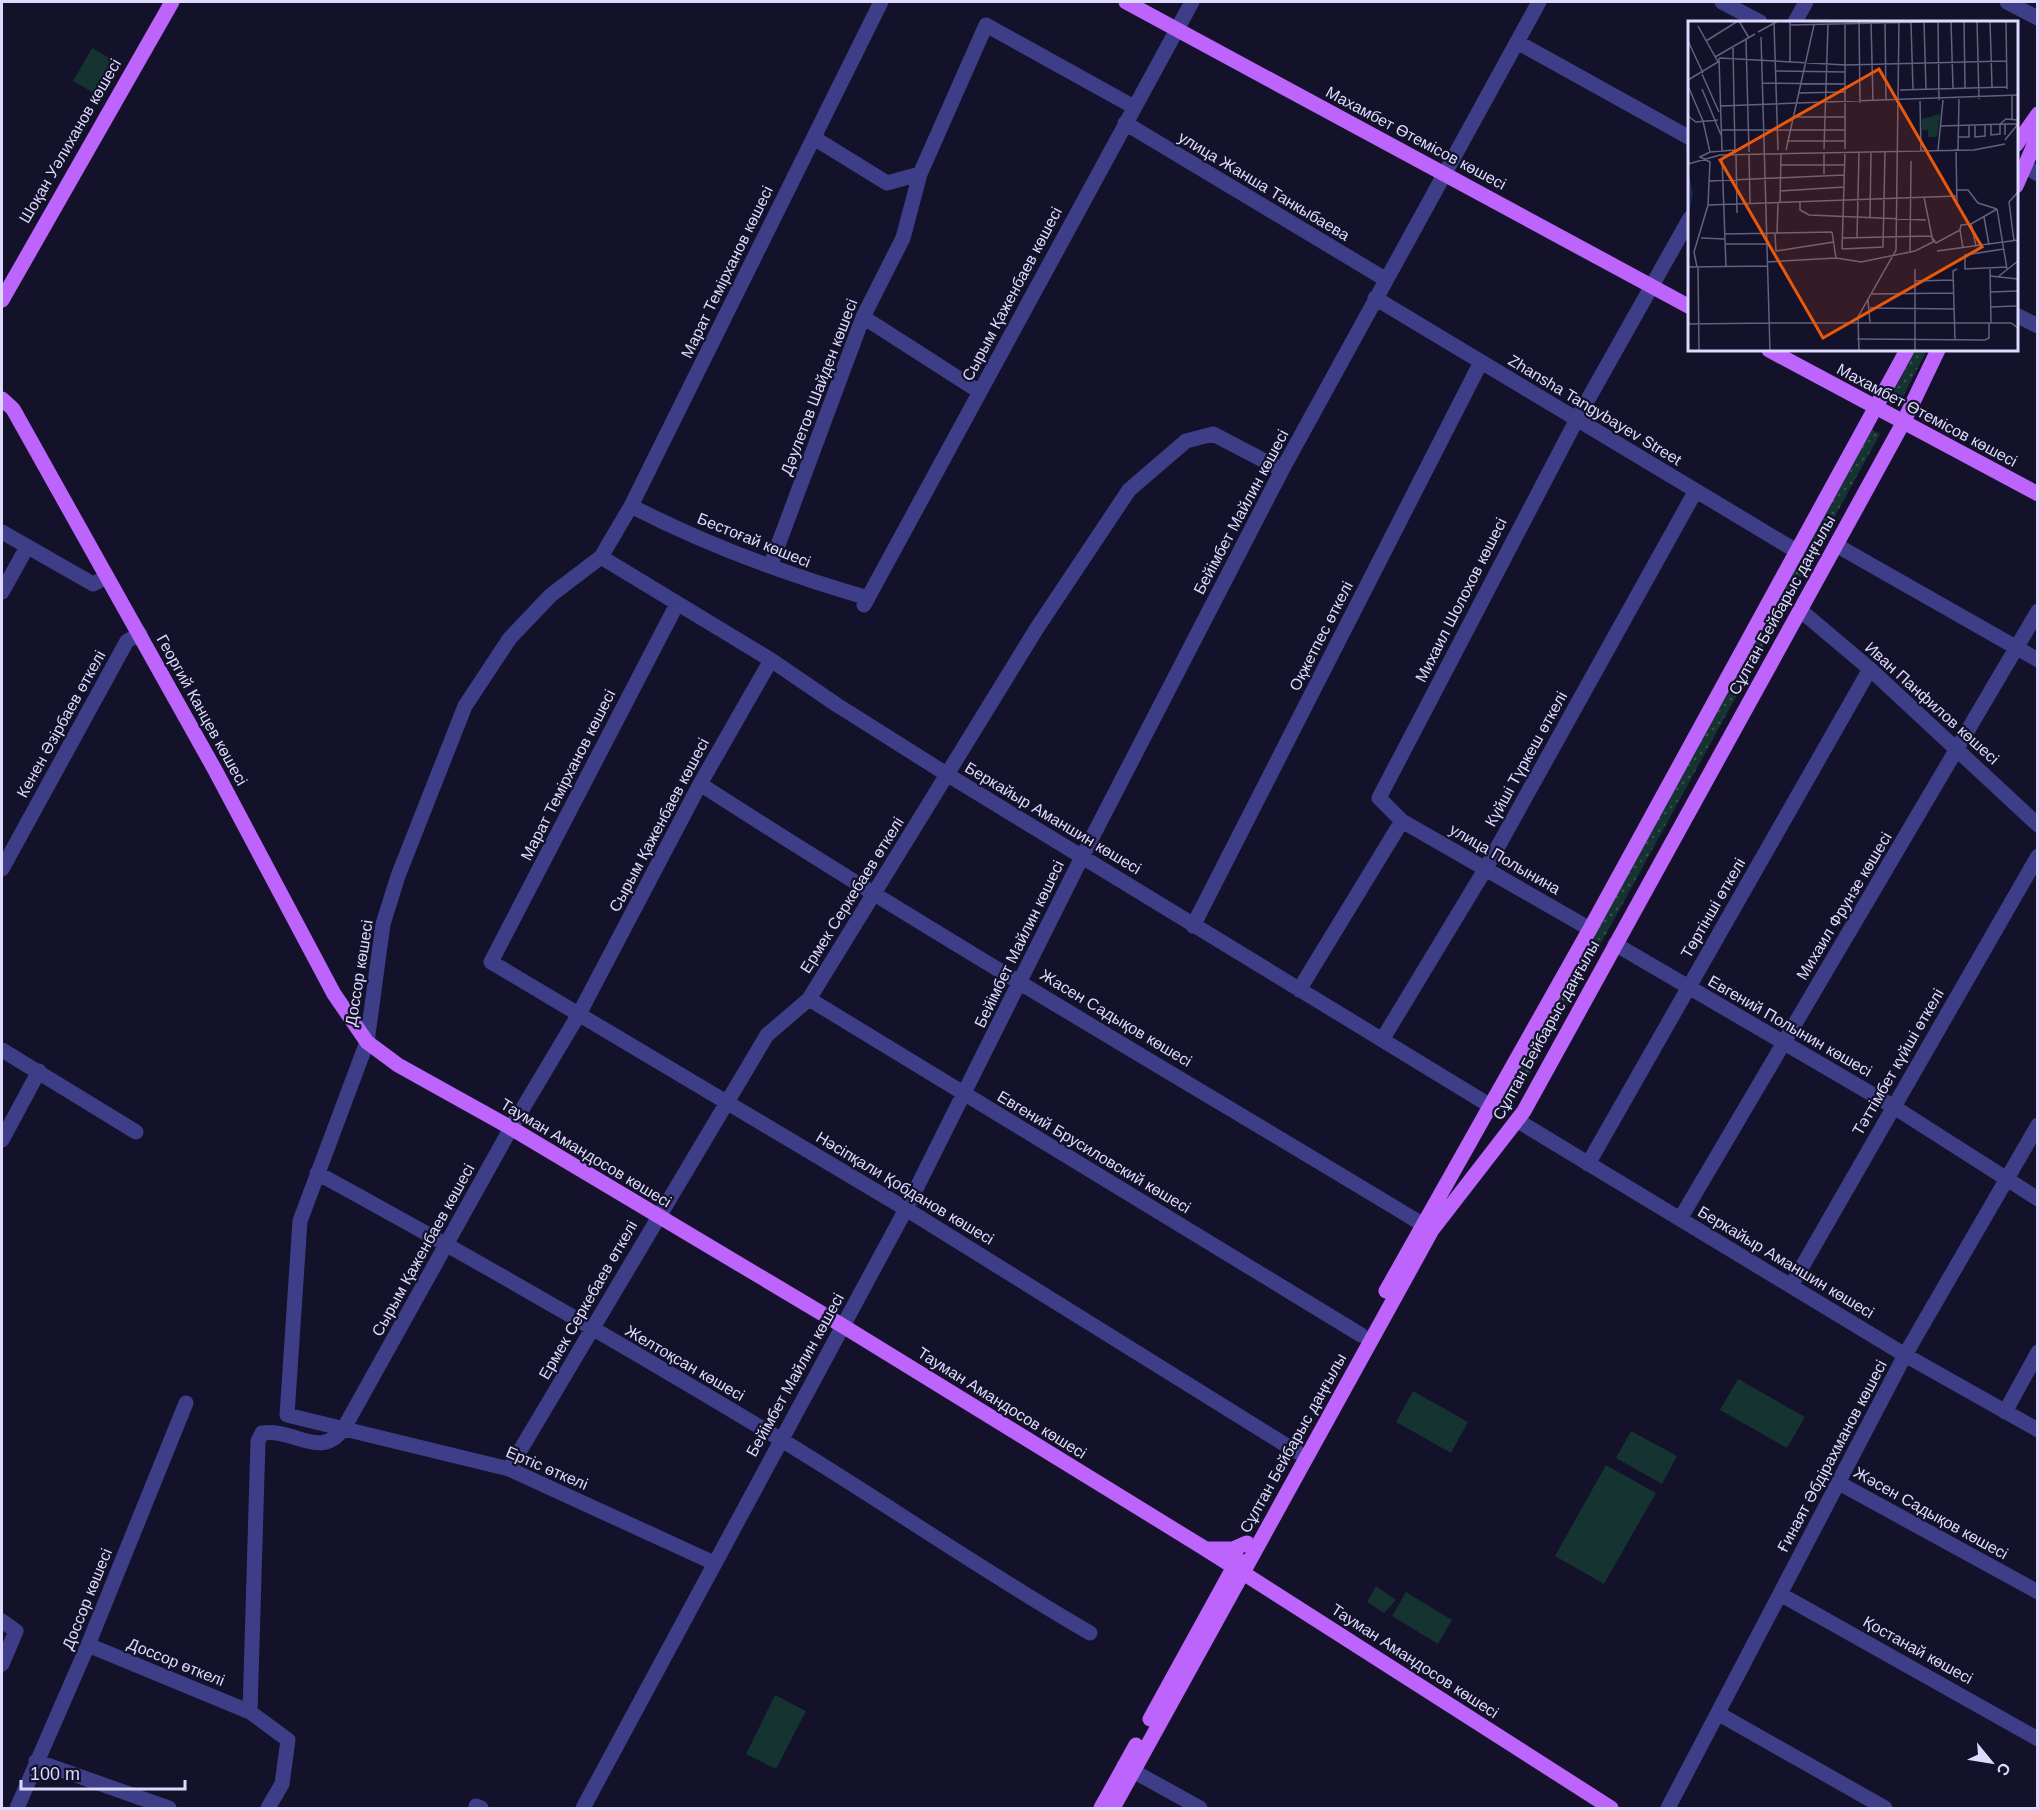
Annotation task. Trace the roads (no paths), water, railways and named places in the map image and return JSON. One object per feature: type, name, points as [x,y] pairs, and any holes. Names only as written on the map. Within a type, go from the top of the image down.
[{"type":"main road","name":"Шоқан Уәлиханов көшесі","points":[[2,300],[172,2]]},
{"type":"main road","name":"Махамбет Өтемісов көшесі","points":[[1126,2],[1688,306]]},
{"type":"main road","points":[[2018,142],[2037,114]]},
{"type":"main road","points":[[2018,184],[2032,170],[2037,136]]},
{"type":"main road","name":"Махамбет Өтемісов көшесі","points":[[1771,351],[2037,494]]},
{"type":"main road","name":"Сұлтан Бейбарыс даңғылы","points":[[1252,1545],[1297,1452],[1361,1335],[1590,929],[1906,351]]},
{"type":"main road","name":"Сұлтан Бейбарыс даңғылы","points":[[1101,1809],[1128,1769],[1252,1545],[1432,1230],[1518,1121],[1836,545],[1902,423],[1938,351]]},
{"type":"main road","name":"Георгий Канцев көшесі","points":[[2,399],[13,409],[140,634],[334,994],[367,1042]]},
{"type":"main road","name":"Тауман Амандосов көшесі","points":[[367,1042],[398,1065],[511,1128],[843,1326],[1204,1548],[1611,1809]]},
{"type":"main road","points":[[1476,1133],[1486,1144],[1499,1145]]},
{"type":"main road","points":[[1204,1548],[1221,1551],[1252,1545],[1262,1577],[1279,1596]]},
{"type":"main road","points":[[1204,1548],[1218,1572],[1224,1596],[1242,1590],[1255,1589],[1279,1596]]},
{"type":"main road","name":"Сұлтан Бейбарыс даңғылы","points":[[1113,1809],[1128,1769]]},
{"type":"street","name":"Марат Темірханов көшесі","points":[[601,557],[631,506],[881,2]]},
{"type":"street","name":"Сырым Қаженбаев көшесі","points":[[866,601],[1192,2]]},
{"type":"street","name":"Бейімбет Майлин көшесі","points":[[583,1809],[780,1439],[906,1209],[1083,855],[1282,471],[1443,173],[1539,2]]},
{"type":"street","points":[[1722,2],[1758,21]]},
{"type":"street","points":[[1796,21],[1806,2]]},
{"type":"street","points":[[2007,2],[2037,18]]},
{"type":"street","name":"Дәулетов Шайден көшесі","points":[[771,564],[863,317],[903,238],[920,174],[986,25],[1134,107]]},
{"type":"street","points":[[1517,42],[1688,137]]},
{"type":"street","name":"улица Жанша Танкыбаева","points":[[1125,123],[1385,279]]},
{"type":"street","points":[[814,138],[887,183],[920,174]]},
{"type":"street","name":"Михаил Шолохов көшесі","points":[[1402,821],[1379,798],[1577,419],[1688,220]]},
{"type":"street","name":"Zhansha Tangybayev Street","points":[[1375,298],[1798,552]]},
{"type":"street","points":[[2018,316],[2037,327]]},
{"type":"street","points":[[863,317],[980,392]]},
{"type":"street","name":"Оқжетпес өткелі","points":[[1192,926],[1481,362]]},
{"type":"street","name":"Ермек Серкебаев өткелі","points":[[509,1469],[767,1035],[809,999],[1037,628],[1129,490],[1186,441],[1213,434],[1282,471]]},
{"type":"street","name":"Күйші Түркеш өткелі","points":[[1382,1040],[1486,868],[1695,492]]},
{"type":"street","name":"Бестоғай көшесі","points":[[631,506],[669,525],[771,564],[806,580],[866,601]]},
{"type":"street","points":[[2,532],[93,584],[107,577]]},
{"type":"street","points":[[1836,545],[2037,660]]},
{"type":"street","points":[[2,592],[27,547]]},
{"type":"street","name":"Беркайыр Аманшин көшесі","points":[[601,557],[771,660],[837,705],[948,775],[1083,855],[1192,926],[1489,1105]]},
{"type":"street","name":"Доссор көшесі","points":[[287,1415],[300,1221],[367,1042],[383,924],[398,876],[465,706],[510,638],[551,596],[601,557]]},
{"type":"street","name":"Марат Темірханов көшесі","points":[[491,962],[677,604]]},
{"type":"street","name":"Иван Панфилов көшесі","points":[[1800,610],[1870,669],[2037,825]]},
{"type":"street","name":"Михаил Фрунзе көшесі","points":[[1680,1219],[1958,750],[2037,611]]},
{"type":"street","name":"Кенен Әзірбаев өткелі","points":[[2,869],[127,641],[140,634]]},
{"type":"street","name":"Сырым Қаженбаев көшесі","points":[[250,1712],[258,1442],[262,1433],[272,1432],[323,1444],[335,1441],[344,1428],[448,1245],[511,1128],[579,1014],[700,784],[771,660]]},
{"type":"street","name":"Төртінші өткелі","points":[[1588,1164],[1870,669]]},
{"type":"street","name":"Жасен Садықов көшесі","points":[[700,784],[872,895],[1021,982],[1422,1224]]},
{"type":"street","points":[[1299,990],[1402,821]]},
{"type":"street","name":"улица Полынина","points":[[1402,821],[1590,929]]},
{"type":"street","name":"Тәттімбет күйші өткелі","points":[[1791,1286],[2037,856]]},
{"type":"street","name":"Евгений Полынин көшесі","points":[[1615,944],[1894,1107],[2037,1199]]},
{"type":"street","name":"Нәсіпқали Қобданов көшесі","points":[[491,962],[906,1209],[1297,1452]]},
{"type":"street","name":"Евгений Брусиловский көшесі","points":[[809,999],[1361,1335]]},
{"type":"street","points":[[2,1050],[136,1132]]},
{"type":"street","points":[[2,1140],[39,1071]]},
{"type":"street","name":"Беркайыр Аманшин көшесі","points":[[1518,1121],[1905,1355],[2037,1430]]},
{"type":"street","name":"Ғинаят Әбдірахманов көшесі","points":[[1668,1809],[1905,1355],[2037,1125]]},
{"type":"street","name":"Желтоқсан көшесі","points":[[317,1173],[448,1245],[780,1439],[1024,1595],[1090,1633]]},
{"type":"street","points":[[2005,1412],[2037,1352]]},
{"type":"street","name":"Доссор көшесі","points":[[17,1809],[88,1645],[186,1403]]},
{"type":"street","name":"Ертіс өткелі","points":[[287,1415],[509,1469],[714,1563]]},
{"type":"street","name":"Жәсен Садықов көшесі","points":[[1839,1483],[2037,1592]]},
{"type":"street","name":"Қостанай көшесі","points":[[1780,1593],[2037,1739]]},
{"type":"street","points":[[2,1621],[16,1631],[2,1664]]},
{"type":"street","name":"Доссор өткелі","points":[[88,1645],[250,1712]]},
{"type":"street","points":[[250,1712],[288,1740],[282,1784],[268,1809]]},
{"type":"street","points":[[1719,1714],[1885,1809]]},
{"type":"street","points":[[36,1761],[169,1809]]},
{"type":"street","points":[[1128,1769],[1200,1809]]}]
